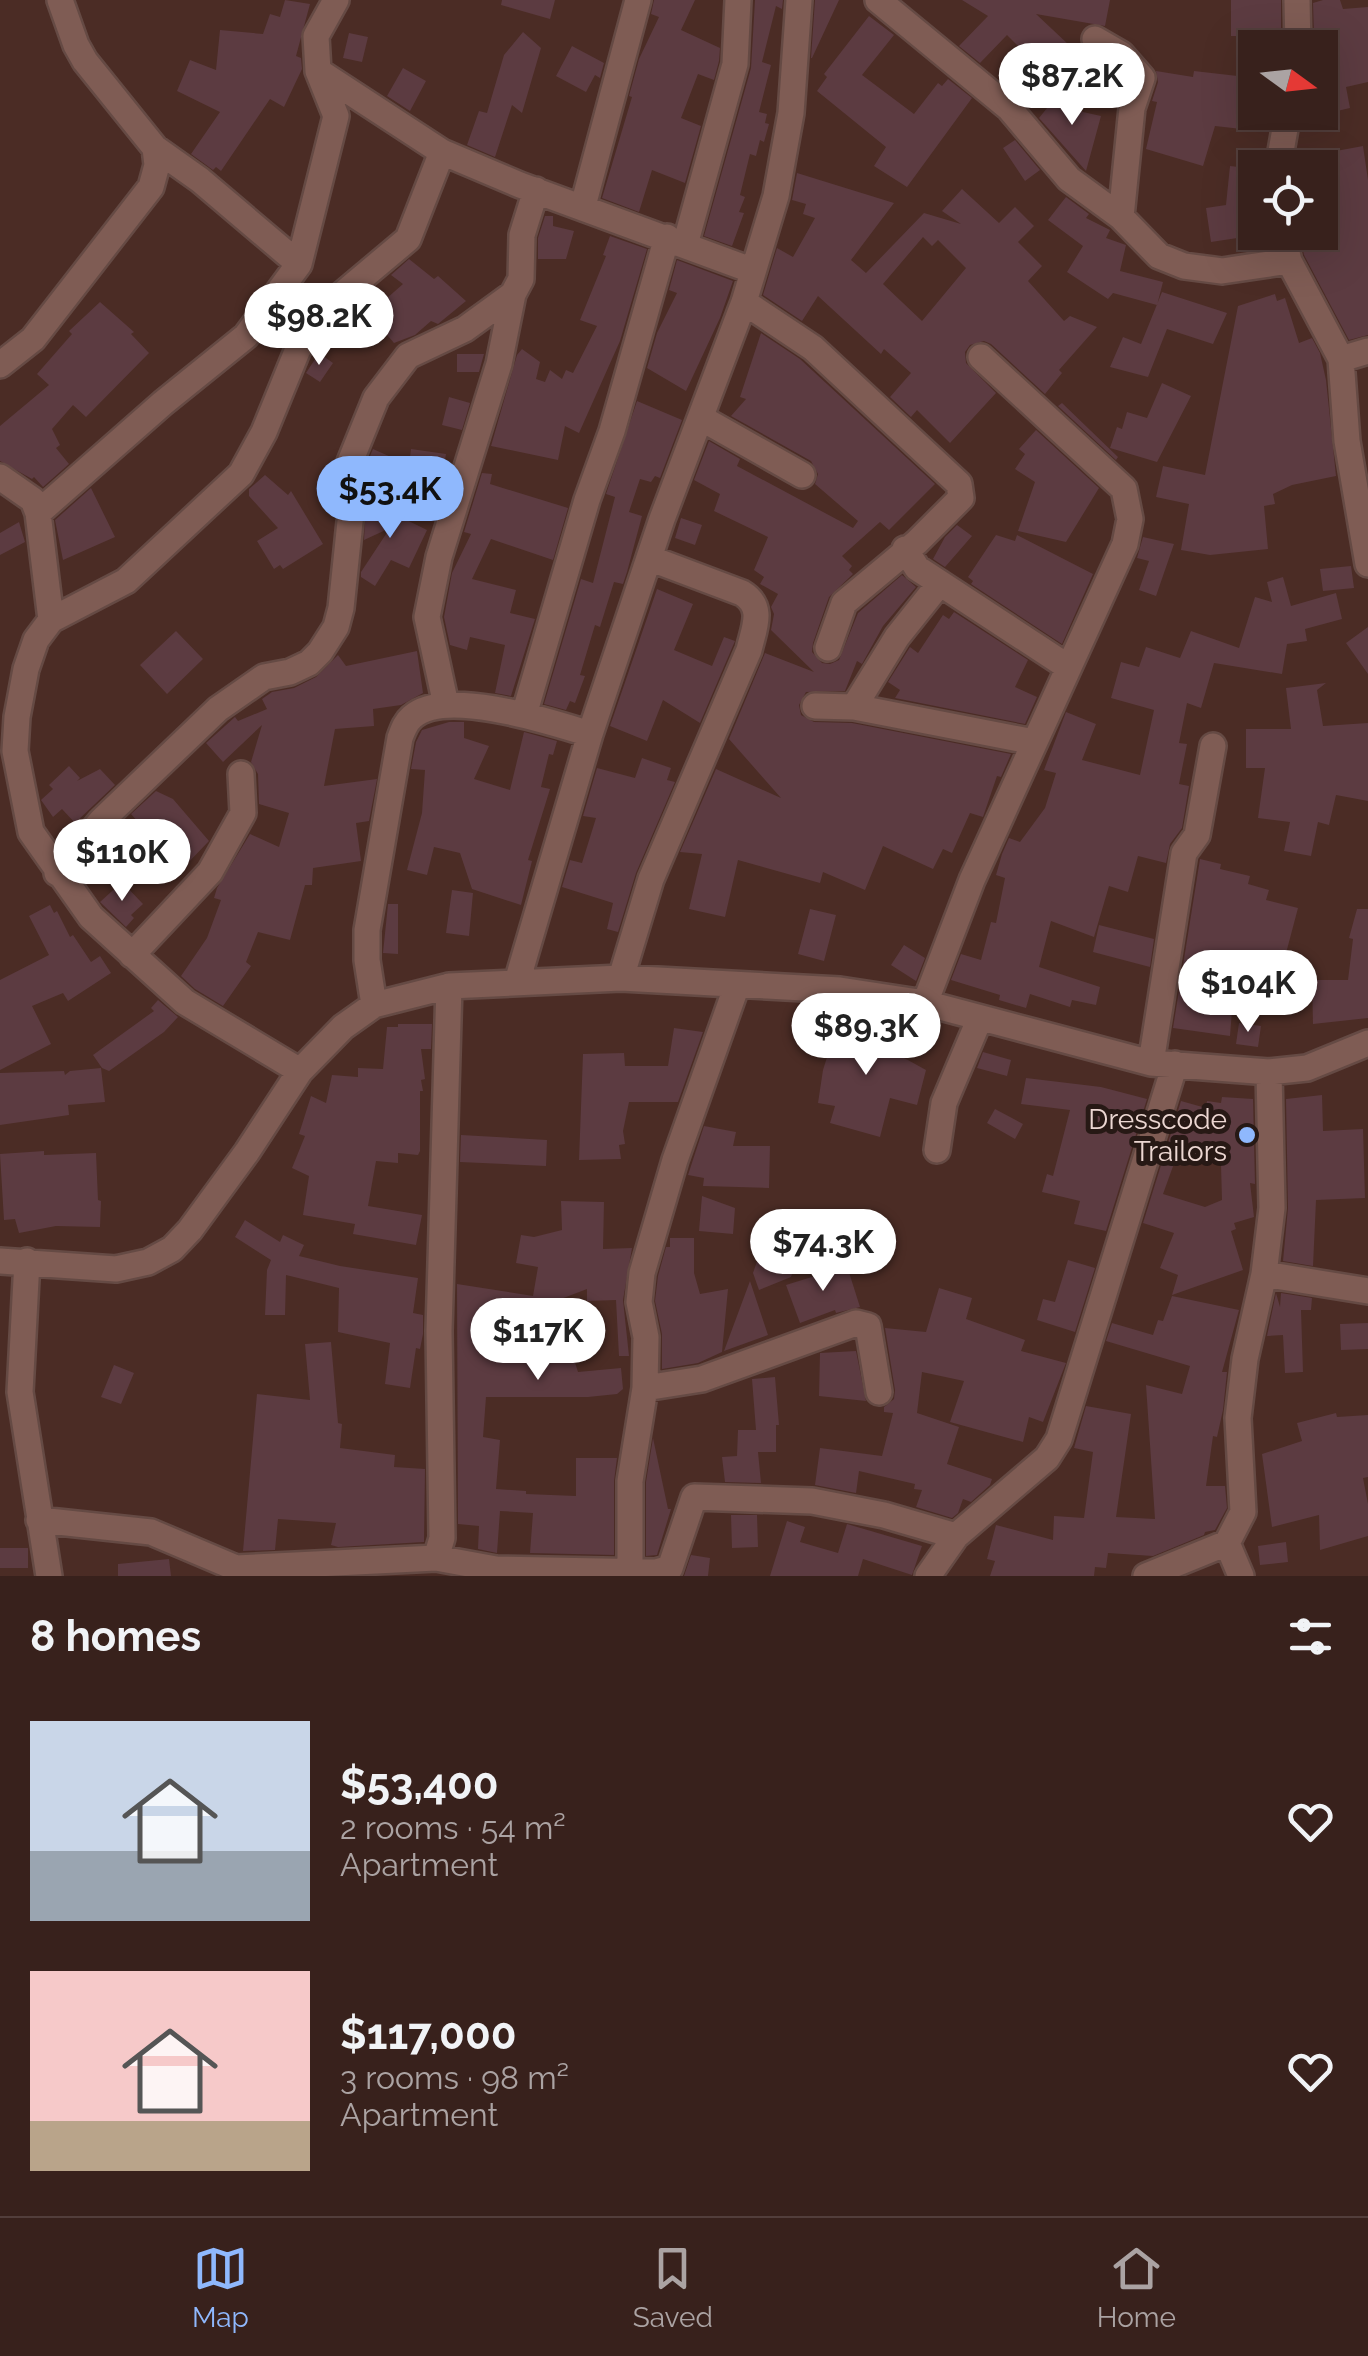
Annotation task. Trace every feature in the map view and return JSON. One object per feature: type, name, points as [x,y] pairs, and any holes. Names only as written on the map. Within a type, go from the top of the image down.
[{"type":"street","points":[[60,0],[76,46],[155,148],[200,180],[299,264]]},
{"type":"street","points":[[38,513],[162,403],[246,336],[299,264],[336,116],[318,71],[316,36],[336,0]]},
{"type":"street","points":[[583,206],[638,0]]},
{"type":"street","points":[[524,715],[586,500],[735,64],[738,0]]},
{"type":"street","points":[[516,982],[590,734],[649,558],[744,302],[776,196],[791,114],[798,0]]},
{"type":"street","points":[[878,0],[1009,108],[1069,179],[1121,217],[1159,256],[1184,266],[1222,272],[1289,262]]},
{"type":"street","points":[[1296,0],[1297,30]]},
{"type":"street","points":[[1096,39],[1122,54],[1142,78],[1132,108],[1121,217]]},
{"type":"street","points":[[318,71],[442,152],[751,270]]},
{"type":"street","points":[[0,365],[33,339],[151,187],[158,165],[155,148]]},
{"type":"street","points":[[300,1071],[185,1002],[91,917],[31,832],[15,751],[17,717],[36,640],[51,620],[126,581],[241,474],[264,432],[298,349],[340,297],[408,239],[442,152]]},
{"type":"street","points":[[446,705],[427,617],[439,557],[499,364],[513,294],[521,279],[522,235],[536,190]]},
{"type":"street","points":[[1286,250],[1342,359],[1348,441],[1368,564]]},
{"type":"street","points":[[56,872],[101,821],[218,709],[264,677],[290,672],[309,663],[320,652],[336,627],[341,608],[351,512],[348,467],[376,398],[408,356],[464,329],[513,294]]},
{"type":"street","points":[[744,302],[826,359],[958,484],[961,498],[844,603],[828,648]]},
{"type":"street","points":[[1342,359],[1368,351]]},
{"type":"street","points":[[925,1003],[972,880],[1125,544],[1130,519],[1124,490],[1115,480],[981,358]]},
{"type":"street","points":[[701,418],[802,476]]},
{"type":"street","points":[[0,477],[33,500],[38,513],[51,620]]},
{"type":"street","points":[[905,549],[917,568],[1068,667]]},
{"type":"street","points":[[621,978],[651,878],[748,650],[757,615],[752,600],[742,593],[649,558]]},
{"type":"street","points":[[854,706],[897,637],[940,584]]},
{"type":"street","points":[[374,1005],[367,930],[400,738],[414,714],[446,705],[524,715],[590,734]]},
{"type":"street","points":[[815,706],[854,706],[1034,742]]},
{"type":"street","points":[[928,1576],[956,1536],[1047,1458],[1059,1439],[1163,1064],[1184,853],[1197,835],[1213,746]]},
{"type":"street","points":[[132,955],[210,872],[242,813],[241,774]]},
{"type":"street","points":[[49,1576],[20,1392],[7,1257],[116,1269],[148,1262],[172,1248],[190,1230],[300,1071],[343,1026],[374,1005],[449,986],[621,978],[840,990],[925,1003],[1163,1064],[1270,1072],[1308,1068],[1368,1043]]},
{"type":"street","points":[[630,1574],[630,1481],[645,1388],[646,1338],[639,1302],[642,1272],[675,1160],[738,985]]},
{"type":"street","points":[[436,1558],[442,1538],[438,1330],[449,986]]},
{"type":"street","points":[[936,1150],[944,1103],[980,1018]]},
{"type":"street","points":[[1146,1576],[1227,1543],[1244,1512],[1238,1418],[1272,1208],[1270,1072]]},
{"type":"street","points":[[1264,1274],[1368,1291]]},
{"type":"street","points":[[645,1388],[702,1379],[856,1323],[868,1326],[880,1392]]},
{"type":"street","points":[[39,1520],[151,1532],[236,1568],[436,1558],[496,1568],[630,1574],[670,1568],[694,1497],[812,1500],[956,1536]]},
{"type":"street","points":[[1227,1543],[1241,1576]]},
{"type":"building","points":[[285,0],[310,4],[296,56],[301,58],[302,69],[284,107],[270,99],[221,171],[216,167],[213,170],[191,154],[220,112],[177,91],[190,60],[216,70],[220,30],[263,34],[270,14],[280,17]]},
{"type":"building","points":[[502,0],[555,0],[550,19],[501,5]]},
{"type":"building","points":[[654,0],[695,0],[681,30],[720,48],[714,80],[698,74],[681,118],[701,126],[685,183],[652,170],[639,212],[602,198],[632,97],[629,96],[639,59],[659,17],[651,14]]},
{"type":"building","points":[[755,0],[783,0],[782,9],[776,6],[762,62],[771,65],[759,112],[767,114],[765,123],[769,124],[756,156],[750,154],[740,195],[745,197],[739,212],[744,213],[732,246],[704,236],[751,68]]},
{"type":"building","points":[[815,0],[839,0],[811,58]]},
{"type":"building","points":[[962,0],[1110,0],[1105,26],[1036,14],[1069,45],[1049,67],[1036,55],[1031,59],[1007,35],[980,63],[959,46],[988,16]]},
{"type":"building","points":[[1231,0],[1281,0],[1281,30],[1238,30],[1238,36],[1231,36]]},
{"type":"building","points":[[1340,0],[1343,9],[1368,7],[1368,82],[1346,87],[1350,108],[1338,111],[1338,30],[1314,30],[1313,3]]},
{"type":"building","points":[[869,16],[894,35],[862,75],[914,114],[938,83],[942,86],[948,79],[972,98],[907,187],[874,166],[886,147],[817,91],[827,77],[824,74]]},
{"type":"building","points":[[523,32],[541,48],[522,113],[512,105],[495,157],[467,145],[479,111],[487,113],[504,55]]},
{"type":"building","points":[[349,33],[368,37],[362,62],[343,58]]},
{"type":"building","points":[[572,46],[604,63],[600,78],[595,75],[586,92],[556,76]]},
{"type":"building","points":[[403,68],[426,81],[410,111],[387,96]]},
{"type":"building","points":[[1156,71],[1193,77],[1194,71],[1238,76],[1238,129],[1215,126],[1203,166],[1146,149],[1158,82]]},
{"type":"building","points":[[1060,92],[1083,112],[1101,116],[1086,171],[1039,118]]},
{"type":"building","points":[[1015,140],[1040,170],[1025,181],[1003,148]]},
{"type":"building","points":[[1363,146],[1368,180],[1368,335],[1349,340],[1303,250],[1338,250],[1338,151]]},
{"type":"building","points":[[1230,166],[1238,167],[1238,238],[1211,242],[1206,208],[1226,205]]},
{"type":"building","points":[[797,173],[894,203],[851,260],[866,273],[924,213],[961,224],[942,211],[962,189],[999,223],[1015,207],[1034,226],[1018,242],[1042,266],[1028,281],[1064,321],[1070,316],[1097,327],[1059,370],[1062,373],[1045,394],[991,344],[984,341],[970,345],[965,352],[966,363],[996,393],[950,443],[917,410],[911,417],[890,397],[911,373],[884,349],[881,354],[818,296],[802,321],[763,295],[777,248],[793,257],[815,218],[803,214],[806,204],[792,200]],"holes":[[[923,237],[932,246],[938,240],[966,268],[922,321],[883,284]]]},
{"type":"building","points":[[1066,197],[1089,214],[1086,218],[1110,230],[1106,238],[1126,245],[1120,271],[1163,282],[1157,305],[1113,293],[1108,299],[1067,272],[1083,246],[1048,220]]},
{"type":"building","points":[[545,216],[553,216],[553,226],[574,231],[566,259],[538,259],[538,238]]},
{"type":"building","points":[[610,236],[647,249],[620,341],[579,433],[565,426],[558,460],[491,446],[522,349],[540,362],[536,379],[545,382],[550,370],[562,379],[566,370],[573,373],[597,326],[580,320]]},
{"type":"building","points":[[409,259],[434,279],[438,276],[466,301],[438,324],[431,321],[415,335],[394,343],[369,314],[403,284],[391,275]]},
{"type":"building","points":[[677,260],[733,281],[686,391],[647,368],[657,333],[677,293],[669,290]]},
{"type":"building","points":[[1162,292],[1227,313],[1213,344],[1167,329],[1148,377],[1110,367],[1123,337],[1141,344]]},
{"type":"building","points":[[1275,294],[1277,301],[1285,298],[1299,343],[1312,338],[1320,353],[1336,476],[1292,485],[1273,494],[1275,504],[1264,506],[1268,549],[1210,555],[1181,550],[1189,504],[1156,497],[1163,466],[1205,475],[1238,306]]},
{"type":"building","points":[[100,302],[134,332],[131,334],[149,353],[86,417],[73,405],[52,429],[60,445],[56,448],[69,464],[43,487],[34,477],[0,461],[0,426],[49,385],[37,374],[72,334],[69,331]]},
{"type":"building","points":[[761,333],[800,359],[935,484],[889,530],[880,522],[842,556],[852,566],[849,570],[853,574],[829,597],[812,652],[822,663],[839,660],[858,613],[902,575],[916,587],[883,626],[862,664],[857,661],[845,691],[806,692],[799,705],[801,715],[814,722],[852,723],[1011,754],[1001,777],[997,776],[983,817],[970,813],[952,853],[943,849],[933,869],[883,846],[865,890],[823,872],[820,883],[738,860],[725,917],[689,909],[702,854],[680,852],[716,769],[781,798],[729,739],[765,653],[814,672],[771,630],[771,607],[778,594],[760,584],[764,577],[754,570],[768,537],[714,511],[720,494],[694,480],[709,441],[740,459],[737,466],[853,528],[858,521],[815,484],[818,474],[811,461],[731,416],[746,399],[740,397]]},
{"type":"building","points":[[319,353],[333,363],[320,382],[306,373]]},
{"type":"building","points":[[457,354],[484,354],[479,372],[457,372]]},
{"type":"building","points":[[1162,383],[1191,396],[1157,462],[1110,448],[1127,412],[1147,418]]},
{"type":"building","points":[[449,397],[470,403],[462,430],[442,425]]},
{"type":"building","points":[[637,401],[682,420],[660,478],[655,476],[651,482],[640,479],[629,512],[642,516],[627,572],[623,584],[614,582],[600,627],[595,625],[575,703],[570,701],[566,710],[544,704],[581,579],[593,583],[615,497],[606,494]]},
{"type":"building","points":[[1062,403],[1118,457],[1116,460],[1058,406]]},
{"type":"building","points":[[1036,430],[1099,488],[1066,542],[1018,531],[1035,482],[1015,469],[1025,454],[1019,449]]},
{"type":"building","points":[[373,449],[409,465],[411,449],[446,454],[441,485],[436,484],[434,494],[371,485],[374,474],[364,470]]},
{"type":"building","points":[[482,473],[492,474],[490,484],[568,508],[553,560],[491,539],[472,579],[516,590],[510,613],[535,619],[511,696],[495,693],[505,645],[470,637],[467,650],[450,645],[444,617],[452,573],[471,534],[464,532]]},
{"type":"building","points":[[265,475],[288,495],[291,491],[323,544],[283,569],[280,565],[274,569],[257,541],[278,528],[249,496],[249,489]]},
{"type":"building","points":[[91,488],[115,537],[63,560],[55,520]]},
{"type":"building","points":[[366,500],[427,530],[409,568],[391,560],[375,586],[361,577],[361,572],[390,528],[364,540]]},
{"type":"building","points":[[681,518],[702,525],[695,545],[675,538]]},
{"type":"building","points":[[19,522],[25,542],[0,555],[0,533]]},
{"type":"building","points":[[957,525],[972,536],[945,567],[933,559]]},
{"type":"building","points":[[996,535],[1015,541],[1017,535],[1093,574],[1062,644],[971,584],[973,581],[968,577]]},
{"type":"building","points":[[1143,537],[1174,544],[1156,596],[1139,590],[1149,561],[1137,558]]},
{"type":"building","points":[[1351,566],[1354,588],[1323,591],[1320,569]]},
{"type":"building","points":[[1283,577],[1291,606],[1336,593],[1342,619],[1305,629],[1307,641],[1287,644],[1282,674],[1214,663],[1201,708],[1187,703],[1179,743],[1187,744],[1179,784],[1189,786],[1182,828],[1170,844],[1166,863],[1138,856],[1128,892],[1109,886],[1094,937],[1051,921],[1039,967],[1100,987],[1096,1005],[1072,1000],[1070,1007],[1030,994],[1026,1008],[999,1000],[1000,995],[951,980],[961,954],[981,960],[991,922],[996,923],[1005,878],[996,875],[1002,854],[1009,838],[1020,842],[1045,808],[1056,773],[1044,770],[1066,712],[1096,724],[1082,760],[1140,775],[1154,710],[1111,698],[1121,662],[1139,667],[1146,647],[1180,658],[1191,631],[1239,648],[1255,597],[1272,602],[1267,582]]},
{"type":"building","points":[[657,589],[693,604],[674,650],[712,666],[724,637],[735,641],[700,723],[663,700],[647,741],[610,726]]},
{"type":"building","points":[[954,612],[1028,660],[1015,687],[1037,697],[1025,724],[895,698],[900,690],[888,682],[910,647],[918,653],[943,615],[949,619]]},
{"type":"building","points":[[1368,627],[1368,674],[1346,643]]},
{"type":"building","points":[[176,631],[203,659],[167,694],[140,665]]},
{"type":"building","points":[[417,651],[423,693],[401,705],[373,709],[374,726],[335,729],[324,786],[377,779],[369,821],[356,823],[361,861],[313,868],[312,885],[305,885],[290,940],[258,932],[246,962],[251,966],[223,1006],[181,976],[207,938],[221,900],[214,898],[217,888],[250,834],[279,847],[289,813],[259,804],[258,774],[251,762],[262,725],[223,762],[206,743],[235,717],[238,721],[267,709],[262,699],[272,692],[294,688],[316,677],[338,655],[346,666]]},
{"type":"building","points":[[1326,683],[1317,690],[1323,726],[1368,723],[1368,801],[1336,795],[1329,825],[1318,822],[1311,856],[1284,851],[1290,822],[1258,818],[1265,768],[1246,768],[1246,729],[1291,729],[1286,688]]},
{"type":"building","points":[[464,722],[464,738],[489,746],[474,779],[510,790],[524,732],[557,741],[553,755],[549,754],[541,787],[550,789],[528,860],[532,861],[521,905],[472,889],[460,853],[434,847],[427,875],[407,870],[422,813],[425,770],[411,769],[416,742],[422,730]]},
{"type":"building","points":[[642,758],[671,768],[667,780],[675,782],[636,873],[618,932],[607,929],[613,903],[562,887],[570,860],[582,863],[596,818],[583,816],[597,768],[635,778]]},
{"type":"building","points":[[69,766],[80,778],[77,781],[100,769],[115,785],[75,823],[62,809],[53,817],[41,800],[53,789],[49,785]]},
{"type":"building","points":[[156,791],[173,799],[209,841],[184,867],[162,844],[174,829],[154,840],[131,814]]},
{"type":"building","points":[[1200,859],[1221,864],[1220,869],[1250,876],[1248,884],[1269,890],[1266,900],[1298,908],[1285,957],[1295,956],[1285,994],[1234,985],[1230,1036],[1173,1028]]},
{"type":"building","points":[[122,882],[143,904],[131,915],[134,918],[126,927],[100,902]]},
{"type":"building","points":[[452,890],[473,893],[469,936],[446,933]]},
{"type":"building","points":[[388,904],[398,904],[398,954],[383,953]]},
{"type":"building","points":[[50,905],[91,962],[100,956],[111,973],[68,1001],[63,993],[32,1006],[51,1044],[0,1070],[0,980],[49,955],[29,916]]},
{"type":"building","points":[[810,909],[836,915],[824,961],[798,954]]},
{"type":"building","points":[[1357,909],[1368,909],[1368,1018],[1313,1024],[1312,980],[1348,980],[1353,939],[1349,938]]},
{"type":"building","points":[[1099,925],[1154,939],[1150,967],[1093,952]]},
{"type":"building","points":[[904,945],[925,958],[916,981],[891,965]]},
{"type":"building","points":[[158,1000],[178,1017],[164,1032],[109,1071],[102,1068],[93,1055],[154,1011],[151,1008]]},
{"type":"building","points":[[839,1019],[886,1030],[885,1033],[892,1034],[886,1048],[926,1070],[917,1105],[890,1098],[880,1137],[830,1123],[835,1106],[818,1103],[823,1070]]},
{"type":"building","points":[[1239,1023],[1261,1026],[1258,1047],[1236,1044]]},
{"type":"building","points":[[432,1024],[431,1049],[421,1049],[425,1079],[421,1080],[420,1091],[420,1151],[418,1155],[398,1153],[398,1163],[376,1161],[368,1206],[422,1215],[416,1245],[353,1234],[355,1224],[303,1215],[309,1176],[292,1168],[305,1136],[299,1134],[311,1096],[326,1103],[332,1075],[358,1077],[358,1068],[383,1069],[387,1027]]},
{"type":"building","points":[[674,1028],[703,1032],[678,1102],[629,1102],[623,1131],[625,1144],[619,1145],[621,1159],[579,1160],[583,1054],[624,1053],[625,1066],[668,1066]]},
{"type":"building","points":[[983,1052],[1011,1060],[1007,1076],[977,1068]]},
{"type":"building","points":[[101,1068],[105,1102],[68,1105],[69,1115],[0,1125],[0,1073],[64,1071],[65,1075]]},
{"type":"building","points":[[1026,1078],[1101,1087],[1147,1099],[1106,1231],[1074,1224],[1080,1201],[1042,1192],[1047,1174],[1053,1176],[1070,1110],[1021,1104]]},
{"type":"building","points":[[1322,1095],[1323,1131],[1363,1129],[1365,1198],[1316,1200],[1313,1266],[1283,1261],[1288,1208],[1286,1099]]},
{"type":"building","points":[[1222,1097],[1253,1099],[1255,1184],[1250,1183],[1254,1217],[1234,1223],[1236,1229],[1231,1231],[1243,1270],[1172,1295],[1178,1275],[1160,1268],[1174,1233],[1143,1223],[1181,1101],[1206,1108],[1207,1101],[1221,1103]],"holes":[[[1176,1158],[1221,1165],[1222,1200],[1205,1207],[1163,1194]]]},
{"type":"building","points":[[995,1109],[1023,1124],[1015,1139],[987,1123]]},
{"type":"building","points":[[704,1126],[736,1132],[733,1146],[770,1146],[769,1188],[703,1186],[704,1178],[688,1175]]},
{"type":"building","points":[[461,1135],[547,1140],[546,1166],[460,1162]]},
{"type":"building","points":[[44,1151],[44,1155],[96,1153],[100,1227],[56,1226],[19,1233],[15,1219],[4,1220],[0,1154]]},
{"type":"building","points":[[702,1196],[735,1208],[733,1234],[699,1231]]},
{"type":"building","points":[[561,1201],[604,1202],[603,1249],[632,1248],[623,1300],[629,1356],[619,1356],[616,1300],[587,1301],[587,1289],[553,1302],[552,1353],[572,1353],[578,1372],[621,1368],[623,1389],[617,1394],[588,1397],[486,1397],[483,1437],[500,1440],[496,1489],[526,1494],[576,1496],[576,1458],[617,1458],[614,1555],[530,1553],[533,1513],[500,1511],[497,1553],[478,1549],[479,1526],[458,1524],[457,1284],[533,1296],[538,1267],[516,1263],[521,1235],[534,1237],[562,1230]]},
{"type":"building","points":[[245,1220],[280,1242],[283,1235],[304,1245],[299,1256],[418,1278],[413,1313],[423,1315],[423,1334],[420,1349],[416,1348],[410,1388],[385,1384],[390,1343],[338,1332],[339,1288],[286,1275],[285,1315],[265,1315],[271,1260],[235,1237]]},
{"type":"building","points":[[771,1221],[806,1234],[791,1277],[759,1290],[753,1273]]},
{"type":"building","points":[[670,1238],[694,1238],[694,1273],[700,1294],[728,1289],[722,1352],[698,1363],[662,1369],[662,1334],[655,1301]]},
{"type":"building","points":[[1068,1260],[1095,1268],[1075,1332],[1037,1320],[1043,1299],[1055,1302]]},
{"type":"building","points":[[847,1266],[860,1307],[836,1313],[835,1310],[800,1323],[786,1285]]},
{"type":"building","points":[[750,1281],[768,1335],[724,1351]]},
{"type":"building","points":[[939,1288],[972,1298],[966,1319],[1025,1340],[1021,1351],[1066,1363],[1043,1422],[1029,1417],[1023,1442],[950,1422],[964,1381],[922,1372],[917,1413],[959,1427],[947,1464],[992,1479],[990,1485],[971,1502],[963,1499],[952,1518],[916,1507],[922,1490],[914,1489],[915,1484],[859,1471],[856,1493],[815,1485],[820,1448],[882,1456],[893,1413],[884,1412],[884,1407],[894,1399],[895,1390],[885,1328],[926,1332]]},
{"type":"building","points":[[1276,1293],[1280,1307],[1281,1293],[1312,1298],[1311,1310],[1301,1310],[1303,1372],[1285,1373],[1283,1335],[1267,1336]]},
{"type":"building","points":[[1172,1296],[1239,1310],[1222,1372],[1227,1372],[1223,1410],[1217,1437],[1213,1436],[1206,1486],[1225,1486],[1227,1508],[1215,1530],[1153,1556],[1108,1553],[1106,1568],[1095,1567],[1094,1576],[990,1576],[995,1561],[987,1559],[996,1525],[1053,1540],[1054,1516],[1084,1518],[1093,1452],[1074,1448],[1086,1406],[1131,1414],[1116,1517],[1155,1519],[1146,1385],[1182,1394],[1190,1366],[1106,1341],[1112,1323],[1153,1335]]},
{"type":"building","points":[[1368,1323],[1368,1349],[1341,1350],[1340,1324]]},
{"type":"building","points":[[331,1342],[338,1423],[342,1424],[340,1448],[395,1455],[394,1467],[425,1469],[424,1542],[338,1547],[331,1545],[336,1523],[278,1519],[275,1550],[243,1551],[257,1394],[310,1400],[305,1344]]},
{"type":"building","points":[[856,1351],[866,1401],[819,1396],[820,1353]]},
{"type":"building","points":[[114,1365],[134,1373],[121,1404],[101,1397]]},
{"type":"building","points":[[775,1377],[779,1425],[776,1452],[758,1452],[761,1483],[725,1482],[722,1457],[737,1456],[738,1430],[756,1430],[752,1379]]},
{"type":"building","points":[[1336,1413],[1337,1417],[1368,1415],[1368,1477],[1363,1478],[1368,1536],[1320,1550],[1319,1515],[1272,1527],[1262,1454],[1302,1441],[1297,1423]]},
{"type":"building","points":[[653,1438],[671,1509],[657,1555],[646,1556],[646,1482]]},
{"type":"building","points":[[731,1515],[757,1515],[758,1547],[732,1548]]},
{"type":"building","points":[[787,1521],[805,1527],[800,1542],[838,1553],[847,1524],[922,1546],[912,1575],[863,1559],[858,1576],[770,1576]]},
{"type":"building","points":[[1286,1542],[1288,1562],[1260,1565],[1258,1546]]},
{"type":"building","points":[[0,1548],[28,1548],[28,1568],[0,1568]]},
{"type":"building","points":[[691,1555],[710,1558],[708,1576],[684,1576]]},
{"type":"building","points":[[169,1559],[171,1576],[118,1576],[118,1564]]},
{"type":"place","name":"Dresscode Trailors","points":[[1247,1135]]}]
